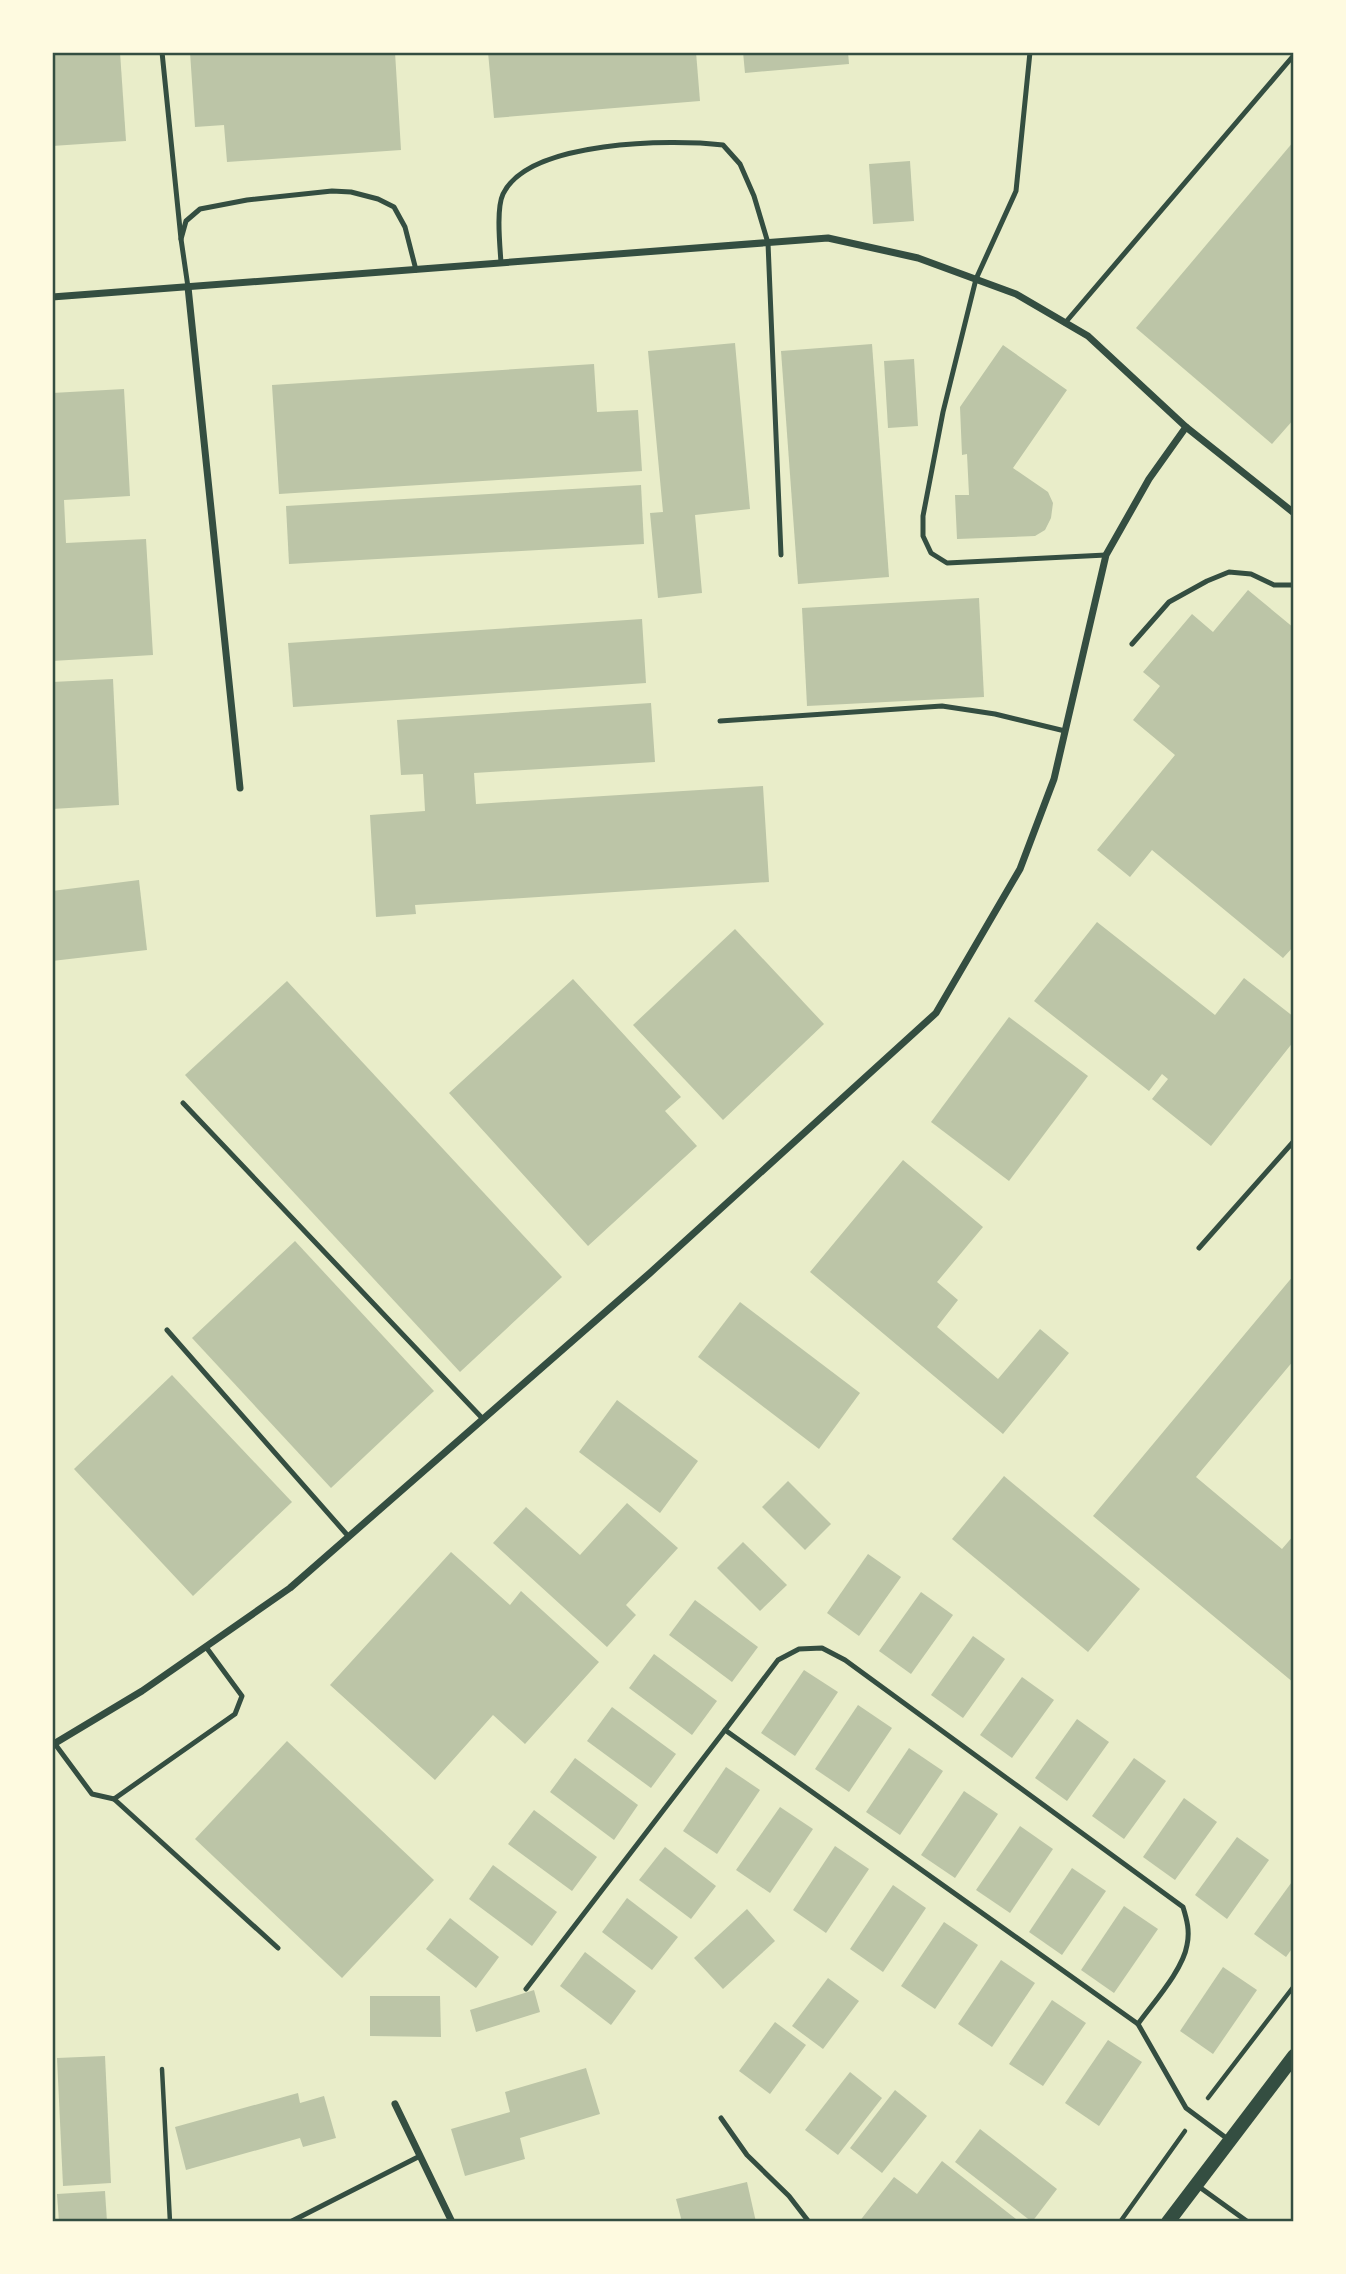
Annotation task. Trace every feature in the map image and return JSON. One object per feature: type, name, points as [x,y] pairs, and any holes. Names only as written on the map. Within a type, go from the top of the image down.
[{"type":"main road","points":[[1168,2221],[1293,2056]]},
{"type":"street","points":[[52,297],[828,238],[918,258],[1016,294],[1088,337],[1186,428],[1293,513]]},
{"type":"street","points":[[188,287],[240,788]]},
{"type":"street","points":[[54,1745],[142,1691],[290,1588],[650,1273],[936,1013],[1020,869],[1054,779],[1106,555],[1149,479],[1186,428]]},
{"type":"street","points":[[395,2105],[452,2221]]},
{"type":"lane","points":[[162,52],[188,287]]},
{"type":"lane","points":[[1030,52],[1016,191],[976,279],[943,412],[923,516],[923,536],[931,553],[947,563],[1106,555]]},
{"type":"lane","points":[[1065,323],[1293,55]]},
{"type":"lane","points":[[501,263],[499,225],[503,195],[521,171],[566,152],[669,141],[723,145],[740,164],[754,196],[768,243],[781,555]]},
{"type":"lane","points":[[181,239],[186,221],[200,209],[247,200],[332,191],[351,192],[378,199],[394,207],[405,227],[416,270]]},
{"type":"lane","points":[[1132,644],[1168,602],[1229,572],[1251,573],[1274,585],[1293,585]]},
{"type":"lane","points":[[720,721],[942,706],[995,714],[1065,731]]},
{"type":"lane","points":[[183,1103],[483,1419]]},
{"type":"lane","points":[[1199,1248],[1293,1141]]},
{"type":"lane","points":[[167,1330],[349,1537]]},
{"type":"lane","points":[[114,1799],[235,1714],[242,1696],[206,1647]]},
{"type":"lane","points":[[526,1989],[778,1660],[799,1649],[822,1648],[845,1660],[1183,1907],[1188,1926],[1187,1947],[1179,1966],[1138,2024]]},
{"type":"lane","points":[[725,1730],[1138,2024],[1186,2108],[1229,2140]]},
{"type":"lane","points":[[54,1745],[92,1794],[114,1799],[278,1948]]},
{"type":"lane","points":[[721,2118],[747,2155],[810,2221]]},
{"type":"lane","points":[[290,2221],[420,2156]]},
{"type":"lane","points":[[1195,2184],[1248,2221]]},
{"type":"path","points":[[162,2070],[170,2221]]},
{"type":"building","points":[[52,52],[120,52],[126,141],[52,146]]},
{"type":"building","points":[[190,52],[395,52],[401,150],[227,162],[224,125],[195,127]]},
{"type":"building","points":[[488,52],[696,52],[700,101],[494,118]]},
{"type":"building","points":[[743,52],[848,52],[849,64],[745,73]]},
{"type":"building","points":[[1294,141],[1294,419],[1272,444],[1136,328]]},
{"type":"building","points":[[910,161],[914,221],[873,224],[869,164]]},
{"type":"building","points":[[735,343],[750,509],[695,515],[702,593],[658,598],[650,513],[663,512],[648,351]]},
{"type":"building","points":[[872,344],[889,577],[798,584],[781,351]]},
{"type":"building","points":[[1003,345],[1067,390],[1013,468],[1048,492],[1053,503],[1051,518],[1045,530],[1035,536],[957,539],[955,495],[969,495],[967,454],[962,455],[960,407]]},
{"type":"building","points":[[914,359],[918,426],[888,428],[884,361]]},
{"type":"building","points":[[594,364],[597,412],[638,410],[642,471],[279,494],[272,385]]},
{"type":"building","points":[[124,389],[130,496],[64,500],[66,543],[146,539],[153,655],[52,661],[52,393]]},
{"type":"building","points":[[641,485],[644,544],[289,564],[286,506]]},
{"type":"building","points":[[1248,590],[1294,628],[1294,946],[1283,958],[1152,850],[1130,877],[1097,850],[1175,755],[1133,720],[1160,686],[1143,672],[1192,614],[1213,632]]},
{"type":"building","points":[[979,598],[984,697],[807,706],[802,608]]},
{"type":"building","points":[[642,619],[646,683],[293,707],[288,643]]},
{"type":"building","points":[[113,679],[119,805],[52,809],[52,682]]},
{"type":"building","points":[[651,703],[655,762],[474,773],[476,804],[763,786],[769,882],[415,905],[416,914],[376,917],[370,815],[425,811],[423,774],[401,775],[397,720]]},
{"type":"building","points":[[139,880],[147,950],[52,961],[52,891]]},
{"type":"building","points":[[1097,922],[1215,1015],[1244,978],[1294,1017],[1294,1041],[1211,1146],[1152,1099],[1168,1079],[1162,1074],[1149,1091],[1034,1001]]},
{"type":"building","points":[[735,929],[824,1024],[723,1120],[633,1025]]},
{"type":"building","points":[[573,979],[681,1097],[665,1111],[697,1146],[588,1246],[449,1093]]},
{"type":"building","points":[[287,981],[562,1277],[460,1372],[185,1075]]},
{"type":"building","points":[[1009,1017],[1088,1076],[1009,1181],[931,1122]]},
{"type":"building","points":[[903,1160],[983,1227],[937,1282],[958,1300],[937,1327],[998,1379],[1040,1329],[1069,1353],[1003,1434],[810,1272]]},
{"type":"building","points":[[295,1241],[434,1391],[331,1488],[192,1338]]},
{"type":"building","points":[[1294,1275],[1294,1360],[1196,1477],[1282,1549],[1294,1535],[1294,1683],[1093,1516]]},
{"type":"building","points":[[740,1302],[860,1393],[819,1449],[698,1357]]},
{"type":"building","points":[[172,1375],[292,1502],[193,1596],[74,1469]]},
{"type":"building","points":[[617,1400],[698,1461],[660,1513],[579,1452]]},
{"type":"building","points":[[1004,1476],[1140,1589],[1088,1652],[952,1539]]},
{"type":"building","points":[[788,1481],[831,1524],[805,1550],[762,1507]]},
{"type":"building","points":[[627,1503],[678,1548],[626,1605],[636,1615],[607,1647],[493,1543],[526,1507],[580,1555]]},
{"type":"building","points":[[743,1542],[787,1585],[760,1611],[717,1568]]},
{"type":"building","points":[[451,1552],[510,1605],[521,1591],[599,1662],[525,1744],[493,1715],[435,1780],[330,1685]]},
{"type":"building","points":[[868,1554],[901,1577],[859,1636],[827,1613]]},
{"type":"building","points":[[921,1592],[953,1615],[911,1674],[879,1651]]},
{"type":"building","points":[[695,1600],[758,1647],[732,1682],[669,1635]]},
{"type":"building","points":[[973,1636],[1005,1659],[963,1718],[931,1695]]},
{"type":"building","points":[[654,1654],[717,1701],[692,1735],[629,1688]]},
{"type":"building","points":[[804,1670],[838,1692],[795,1756],[761,1733]]},
{"type":"building","points":[[1022,1677],[1054,1700],[1012,1758],[980,1735]]},
{"type":"building","points":[[858,1705],[892,1728],[849,1792],[815,1769]]},
{"type":"building","points":[[612,1707],[676,1754],[651,1788],[587,1741]]},
{"type":"building","points":[[1077,1719],[1109,1742],[1067,1801],[1035,1778]]},
{"type":"building","points":[[287,1741],[434,1880],[342,1978],[195,1839]]},
{"type":"building","points":[[909,1748],[943,1771],[900,1835],[866,1812]]},
{"type":"building","points":[[575,1758],[638,1805],[614,1840],[550,1792]]},
{"type":"building","points":[[1134,1758],[1166,1781],[1124,1839],[1092,1816]]},
{"type":"building","points":[[726,1767],[760,1790],[717,1854],[683,1831]]},
{"type":"building","points":[[964,1791],[998,1814],[955,1878],[921,1855]]},
{"type":"building","points":[[1184,1798],[1217,1822],[1175,1880],[1143,1857]]},
{"type":"building","points":[[780,1807],[813,1829],[770,1893],[736,1870]]},
{"type":"building","points":[[534,1810],[597,1857],[572,1891],[508,1844]]},
{"type":"building","points":[[1020,1826],[1053,1849],[1010,1913],[976,1890]]},
{"type":"building","points":[[1237,1837],[1269,1860],[1227,1919],[1195,1895]]},
{"type":"building","points":[[835,1846],[869,1869],[826,1933],[793,1910]]},
{"type":"building","points":[[665,1847],[716,1886],[691,1919],[639,1880]]},
{"type":"building","points":[[493,1865],[557,1912],[532,1946],[469,1899]]},
{"type":"building","points":[[1072,1868],[1106,1891],[1062,1955],[1029,1932]]},
{"type":"building","points":[[1294,1879],[1294,1946],[1286,1957],[1254,1934]]},
{"type":"building","points":[[893,1885],[926,1908],[883,1972],[850,1949]]},
{"type":"building","points":[[627,1898],[678,1937],[652,1970],[602,1932]]},
{"type":"building","points":[[1124,1906],[1158,1929],[1114,1993],[1081,1970]]},
{"type":"building","points":[[747,1909],[775,1941],[723,1989],[694,1958]]},
{"type":"building","points":[[450,1918],[499,1957],[476,1988],[426,1949]]},
{"type":"building","points":[[944,1922],[978,1945],[935,2009],[901,1986]]},
{"type":"building","points":[[585,1952],[636,1991],[611,2025],[560,1986]]},
{"type":"building","points":[[1001,1960],[1035,1983],[992,2047],[958,2024]]},
{"type":"building","points":[[1223,1967],[1257,1990],[1213,2054],[1180,2031]]},
{"type":"building","points":[[828,1978],[859,2001],[823,2049],[792,2026]]},
{"type":"building","points":[[534,1990],[540,2012],[476,2032],[470,2010]]},
{"type":"building","points":[[370,1996],[440,1996],[441,2037],[370,2036]]},
{"type":"building","points":[[1052,2000],[1086,2023],[1043,2086],[1009,2064]]},
{"type":"building","points":[[775,2022],[806,2045],[770,2094],[739,2071]]},
{"type":"building","points":[[1108,2040],[1142,2062],[1099,2126],[1065,2103]]},
{"type":"building","points":[[105,2056],[111,2183],[63,2186],[57,2058]]},
{"type":"building","points":[[586,2068],[600,2114],[520,2138],[525,2159],[465,2176],[451,2129],[510,2112],[505,2092]]},
{"type":"building","points":[[850,2072],[882,2098],[838,2155],[805,2130]]},
{"type":"building","points":[[895,2090],[927,2116],[882,2173],[850,2148]]},
{"type":"building","points":[[298,2093],[300,2103],[324,2096],[336,2138],[303,2147],[300,2138],[186,2170],[175,2127]]},
{"type":"building","points":[[980,2129],[1057,2189],[1032,2222],[955,2162]]},
{"type":"building","points":[[942,2161],[1016,2219],[1014,2222],[859,2222],[894,2177],[917,2194]]},
{"type":"building","points":[[747,2182],[756,2222],[682,2222],[676,2199]]},
{"type":"building","points":[[105,2191],[107,2222],[59,2222],[57,2194]]}]
